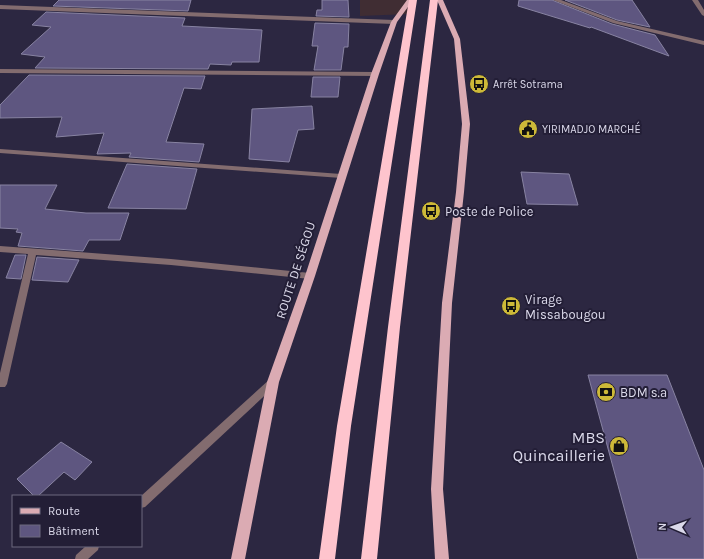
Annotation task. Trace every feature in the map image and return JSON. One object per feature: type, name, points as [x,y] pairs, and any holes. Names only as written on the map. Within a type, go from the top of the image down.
[{"type":"highway","name":"ROUTE DE SÉGOU","points":[[328,559],[344,426],[412,14],[412,0]]},
{"type":"highway","points":[[369,559],[393,335],[431,14],[434,0]]},
{"type":"main road","name":"ROUTE DE SÉGOU","points":[[238,559],[273,382],[310,276],[375,74],[394,22],[412,0]]},
{"type":"main road","points":[[440,0],[457,39],[466,124],[446,318],[437,489],[442,559]]},
{"type":"street","points":[[0,7],[8,0]]},
{"type":"street","points":[[556,0],[616,22],[704,43]]},
{"type":"street","points":[[695,0],[704,14]]},
{"type":"street","points":[[0,7],[394,22]]},
{"type":"street","points":[[0,71],[375,74]]},
{"type":"street","points":[[0,151],[341,176]]},
{"type":"street","points":[[0,249],[170,262],[310,276]]},
{"type":"street","points":[[2,384],[33,251]]},
{"type":"street","points":[[142,502],[273,382]]},
{"type":"street","points":[[80,559],[93,547]]},
{"type":"shaded area","points":[[360,0],[407,0],[409,14],[360,16]]},
{"type":"building","points":[[59,0],[191,0],[188,11],[53,6]]},
{"type":"building","points":[[322,0],[348,0],[349,17],[316,16],[317,10],[322,10]]},
{"type":"building","points":[[519,0],[552,0],[612,24],[655,35],[669,56],[591,27],[590,28],[518,6]]},
{"type":"building","points":[[565,0],[632,0],[650,27],[617,20]]},
{"type":"building","points":[[46,12],[185,18],[182,26],[262,30],[259,62],[232,62],[231,65],[210,64],[208,69],[35,68],[45,57],[21,54],[51,27],[32,25]]},
{"type":"building","points":[[315,23],[349,24],[348,47],[344,47],[341,70],[314,70],[318,46],[312,46]]},
{"type":"building","points":[[29,75],[205,76],[201,89],[184,88],[166,142],[204,144],[199,162],[129,157],[131,153],[97,154],[104,133],[56,137],[62,117],[0,118],[0,105]]},
{"type":"building","points":[[313,77],[340,77],[338,97],[311,97]]},
{"type":"building","points":[[312,106],[314,129],[298,130],[289,162],[249,159],[252,109]]},
{"type":"building","points":[[127,164],[197,169],[186,209],[108,208]]},
{"type":"building","points":[[521,172],[569,174],[578,205],[527,204]]},
{"type":"building","points":[[0,185],[57,185],[45,209],[86,213],[129,213],[120,240],[89,240],[83,251],[18,246],[22,233],[16,232],[18,229],[0,228]]},
{"type":"building","points":[[15,255],[26,255],[21,279],[6,278]]},
{"type":"building","points":[[37,257],[79,260],[68,282],[32,280]]},
{"type":"building","points":[[588,375],[667,375],[704,470],[704,559],[638,559]]},
{"type":"building","points":[[61,442],[92,462],[75,480],[64,472],[39,495],[33,495],[17,479]]},
{"type":"place","name":"Arrêt Sotrama","points":[[479,84]]},
{"type":"place","name":"YIRIMADJO MARCHÉ","points":[[528,129]]},
{"type":"place","name":"Poste de Police","points":[[431,211]]},
{"type":"place","name":"Virage Missabougou","points":[[511,306]]},
{"type":"place","name":"BDM s.a","points":[[606,392]]},
{"type":"place","name":"MBS Quincaillerie","points":[[619,446]]}]
